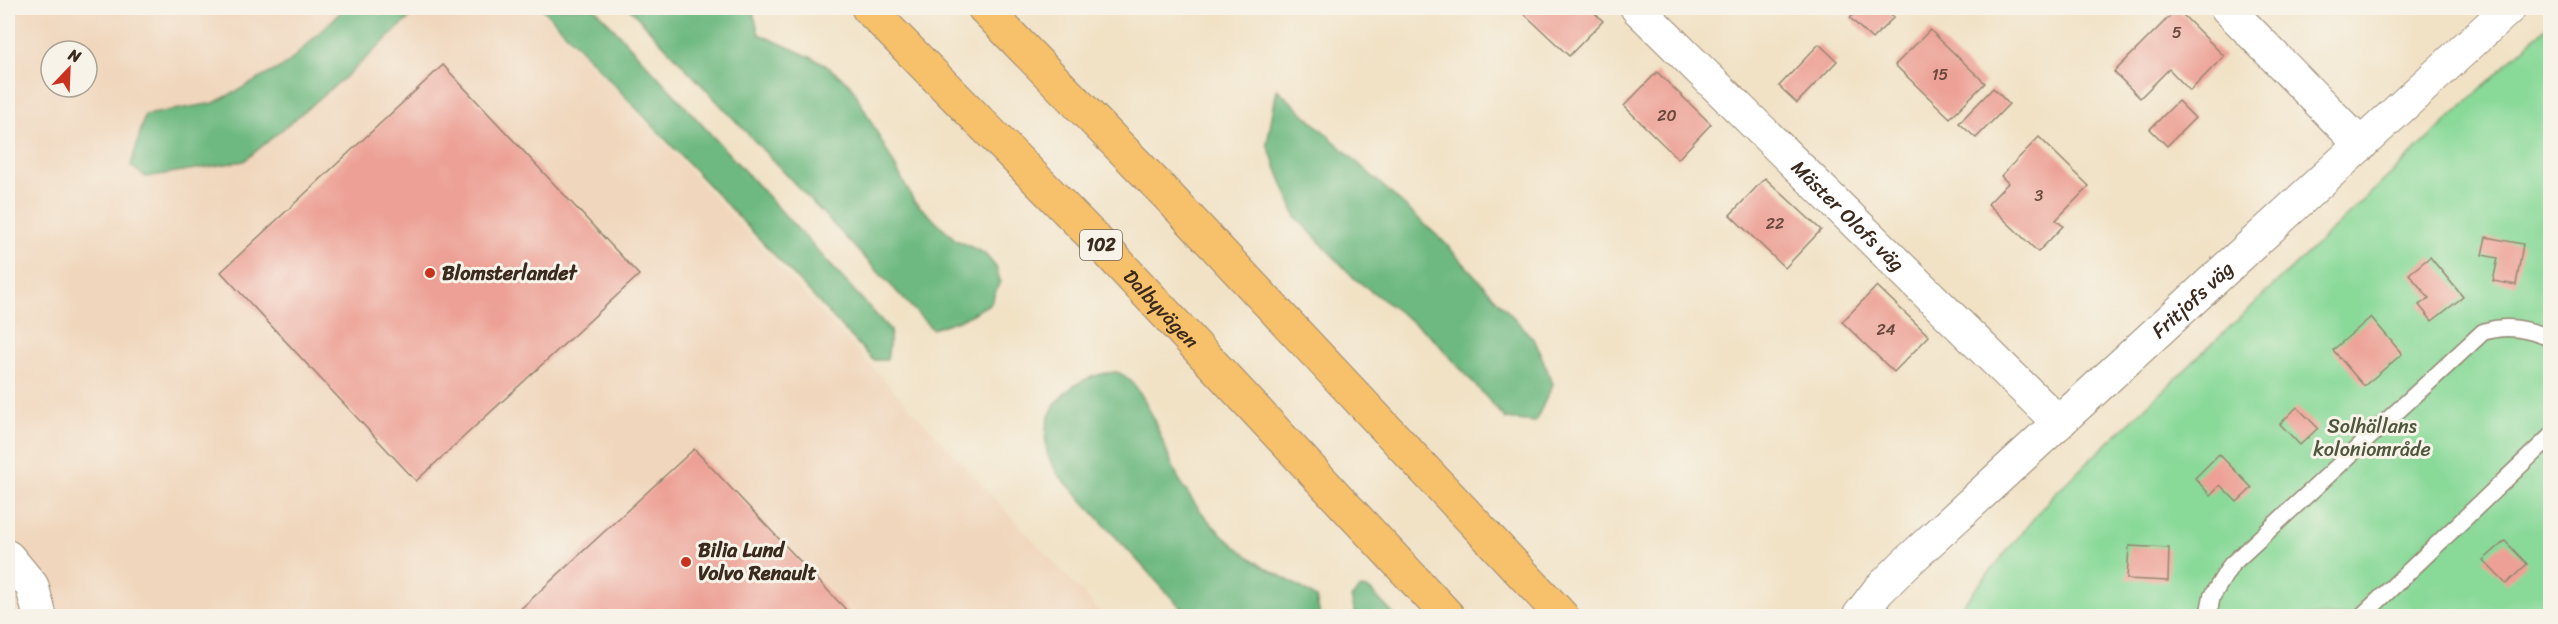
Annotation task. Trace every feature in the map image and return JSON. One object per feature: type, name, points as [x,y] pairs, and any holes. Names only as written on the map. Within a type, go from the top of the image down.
[{"type":"main road","name":"Dalbyvägen","points":[[868,8],[1110,254],[1448,616]]},
{"type":"main road","points":[[984,8],[1167,195],[1562,616]]},
{"type":"street","name":"Mäster Olofs väg","points":[[1637,8],[2058,423]]},
{"type":"street","points":[[2227,8],[2361,145]]},
{"type":"street","name":"Fritjofs väg","points":[[1858,616],[1878,591],[2508,8]]},
{"type":"street","points":[[8,557],[32,586],[39,616]]},
{"type":"street","name":"Fritjofs väg","points":[[1841,616],[1878,591]]},
{"type":"lane","points":[[2208,616],[2212,596],[2231,565],[2483,332],[2498,327],[2529,330],[2550,338]]},
{"type":"lane","points":[[2362,616],[2550,437]]},
{"type":"shaded area","points":[[8,8],[538,8],[1104,616],[20,616],[8,573]]},
{"type":"green space","points":[[345,8],[420,8],[349,74],[244,161],[146,177],[131,166],[145,115],[214,103],[287,64]]},
{"type":"green space","points":[[542,8],[595,8],[891,331],[887,360],[873,360]]},
{"type":"green space","points":[[629,8],[752,8],[759,34],[821,62],[851,85],[914,201],[956,240],[984,253],[996,267],[1000,281],[991,303],[965,318],[932,329]]},
{"type":"green space","name":"Solhällans koloniområde","points":[[2550,23],[2550,616],[1969,616],[1961,607],[2052,496]]},
{"type":"green space","points":[[1277,89],[1443,241],[1535,341],[1553,384],[1535,422],[1506,419],[1431,336],[1354,278],[1296,217],[1267,144]]},
{"type":"green space","points":[[1116,372],[1127,378],[1137,388],[1153,418],[1179,479],[1205,516],[1248,556],[1316,598],[1320,616],[1197,616],[1181,608],[1057,473],[1048,455],[1046,435],[1048,421],[1054,407],[1062,396],[1086,379]]},
{"type":"green space","points":[[1361,588],[1370,590],[1395,616],[1356,616],[1351,598]]},
{"type":"building","points":[[1518,8],[1589,8],[1603,21],[1569,56]]},
{"type":"building","points":[[1860,8],[1884,8],[1894,17],[1872,39],[1850,18]]},
{"type":"building","points":[[2177,9],[2224,56],[2190,91],[2169,69],[2140,98],[2114,72]]},
{"type":"building","points":[[1930,30],[1985,83],[1950,118],[1895,65]]},
{"type":"building","points":[[1819,44],[1837,61],[1797,103],[1779,86]]},
{"type":"building","name":"Blomsterlandet","points":[[443,65],[639,275],[416,481],[221,272]]},
{"type":"building","points":[[1657,72],[1711,124],[1678,159],[1624,106]]},
{"type":"building","points":[[1993,88],[2009,104],[1976,138],[1959,123]]},
{"type":"building","points":[[2178,101],[2195,118],[2167,146],[2150,129]]},
{"type":"building","points":[[2039,137],[2089,186],[2056,220],[2063,226],[2038,252],[1988,204],[2008,183],[2001,176]]},
{"type":"building","points":[[1765,178],[1821,230],[1785,268],[1730,215]]},
{"type":"building","points":[[2486,237],[2523,244],[2516,285],[2493,281],[2498,258],[2482,255]]},
{"type":"building","points":[[2430,257],[2463,297],[2432,321],[2419,305],[2429,298],[2409,274]]},
{"type":"building","points":[[1877,286],[1929,336],[1894,372],[1842,322]]},
{"type":"building","points":[[2371,317],[2402,354],[2364,386],[2333,350]]},
{"type":"building","points":[[2297,407],[2318,428],[2300,445],[2280,424]]},
{"type":"building","name":"Bilia Lund Volvo Renault","points":[[694,449],[852,616],[513,616],[631,507]]},
{"type":"building","points":[[2219,454],[2252,488],[2237,502],[2220,485],[2210,495],[2195,478]]},
{"type":"building","points":[[2505,541],[2527,564],[2506,584],[2483,560]]},
{"type":"building","points":[[2129,546],[2169,548],[2168,581],[2127,579]]},
{"type":"place","name":"Blomsterlandet","points":[[430,273]]},
{"type":"place","name":"Bilia Lund Volvo Renault","points":[[686,562]]}]
